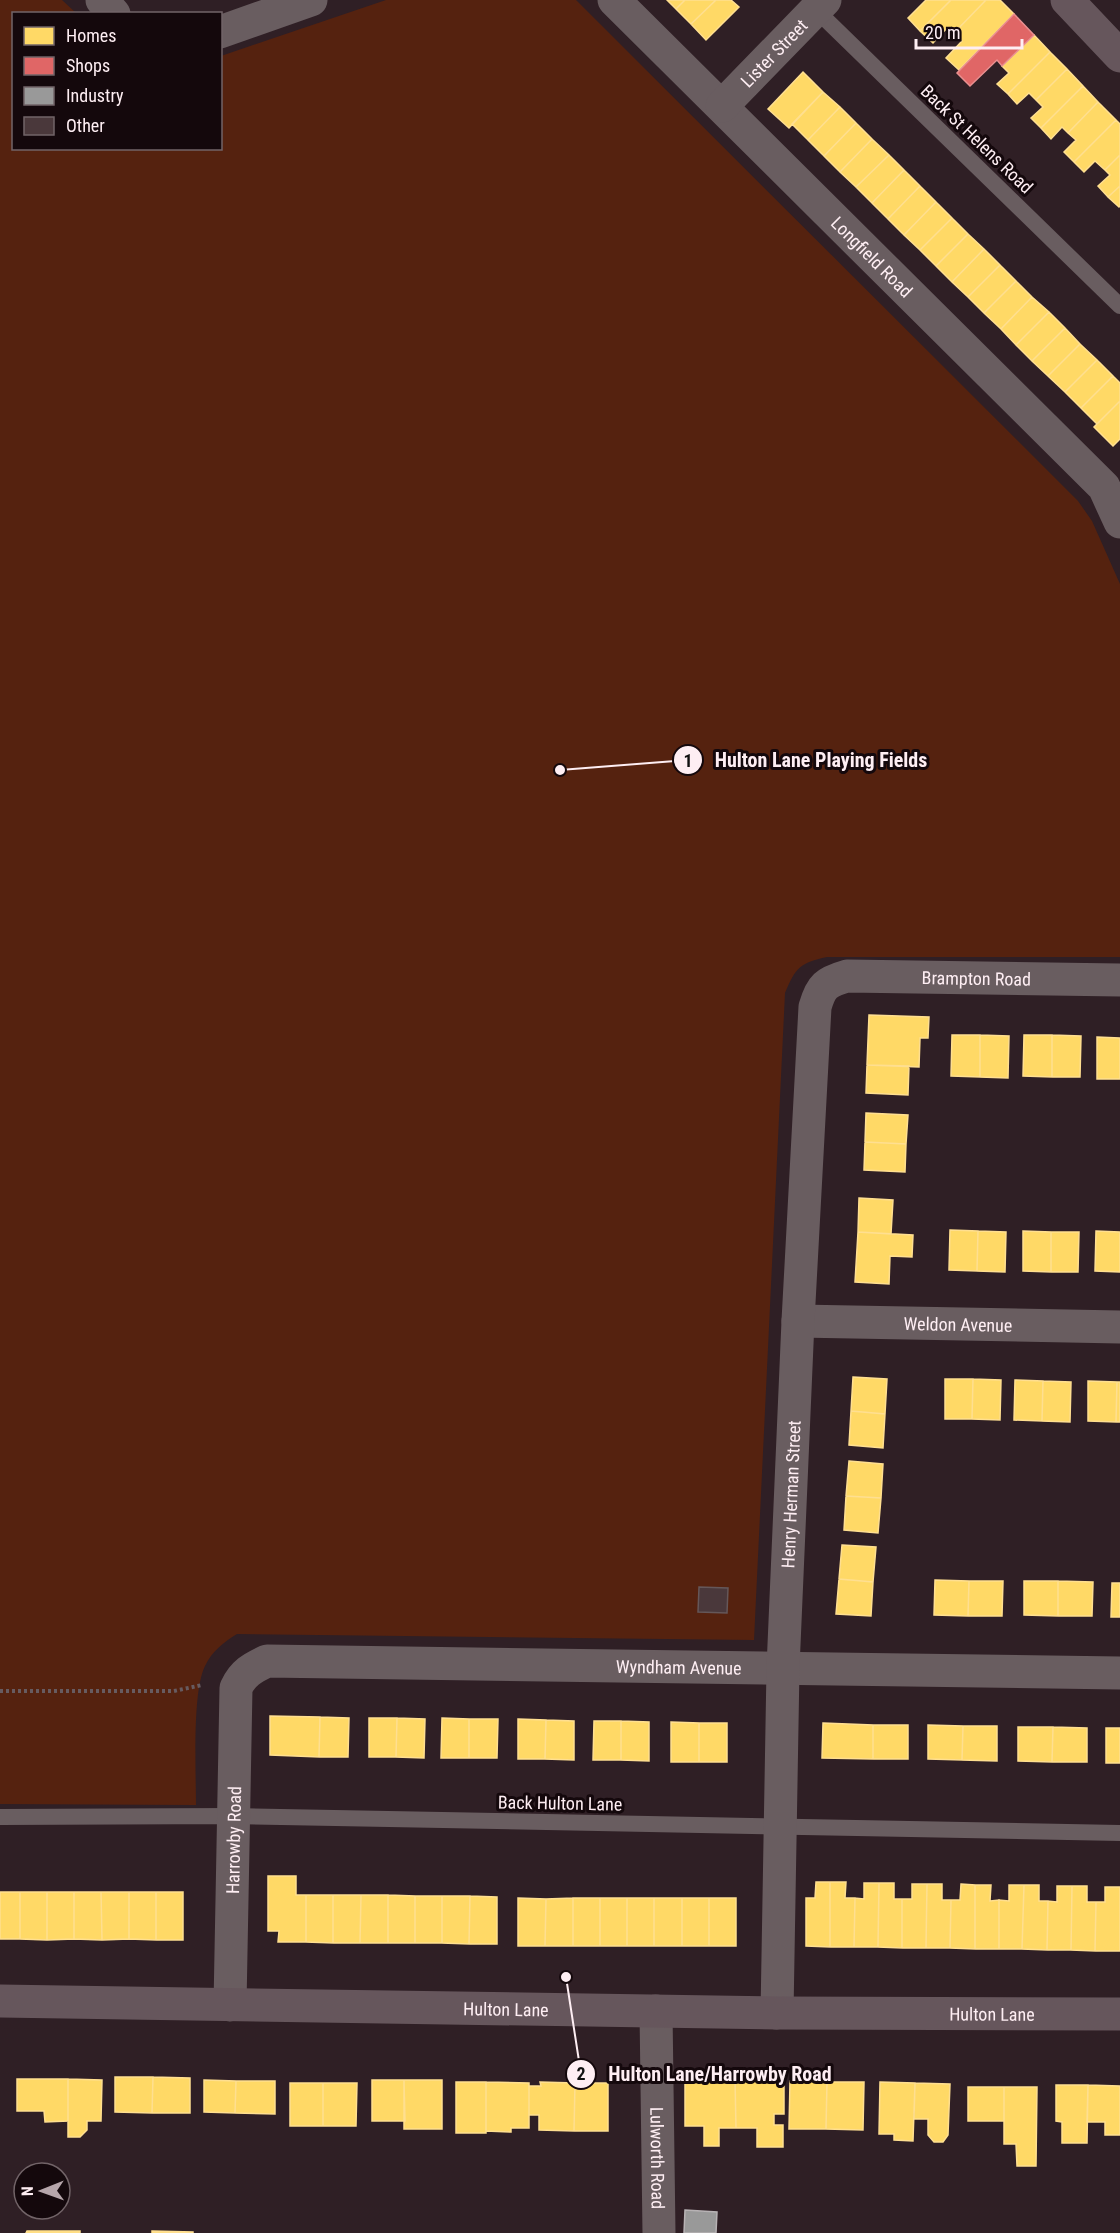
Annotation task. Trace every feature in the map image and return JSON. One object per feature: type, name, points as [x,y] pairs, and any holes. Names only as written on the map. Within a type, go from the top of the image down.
[{"type":"main road","points":[[1067,0],[1120,56]]},
{"type":"main road","name":"Hulton Lane","points":[[0,2001],[777,2013],[1120,2014]]},
{"type":"street","points":[[102,0],[112,12]]},
{"type":"street","points":[[222,31],[311,0]]},
{"type":"street","name":"Longfield Road","points":[[614,0],[1112,481],[1120,522]]},
{"type":"street","name":"Lister Street","points":[[722,106],[816,3]]},
{"type":"street","name":"Brampton Road","points":[[832,980],[848,976],[1120,980]]},
{"type":"street","name":"Henry Herman Street","points":[[777,2013],[783,1668],[798,1321],[815,1007],[820,990],[832,980]]},
{"type":"street","name":"Weldon Avenue","points":[[798,1321],[1120,1327]]},
{"type":"street","name":"Wyndham Avenue","points":[[238,1682],[252,1668],[267,1661],[1120,1673]]},
{"type":"street","name":"Harrowby Road","points":[[230,2005],[232,1816],[238,1682]]},
{"type":"street","name":"Lulworth Road","points":[[656,2011],[659,2233]]},
{"type":"lane","name":"Back St Helens Road","points":[[816,3],[1120,306]]},
{"type":"lane","name":"Back Hulton Lane","points":[[0,1817],[232,1816],[1120,1833]]},
{"type":"path","points":[[0,1690],[174,1691],[197,1685],[238,1682]]},
{"type":"shaded area","points":[[0,0],[62,0],[75,12],[12,12],[12,150],[222,150],[222,56],[386,0],[576,0],[1078,501],[1092,521],[1120,584],[1120,957],[827,957],[805,964],[792,977],[785,993],[754,1640],[237,1634],[215,1651],[205,1666],[201,1678],[196,1713],[196,1805],[0,1804]]},
{"type":"building: Homes","points":[[667,0],[685,0],[676,9]]},
{"type":"building: Homes","points":[[685,0],[716,0],[691,24],[676,9]]},
{"type":"building: Homes","points":[[716,0],[731,0],[739,7],[706,40],[691,24]]},
{"type":"building: Homes","points":[[926,0],[951,0],[920,31],[908,18]]},
{"type":"building: Homes","points":[[951,0],[986,0],[954,33],[948,27],[933,43],[920,31]]},
{"type":"building: Homes","points":[[986,0],[1000,0],[1014,14],[959,70],[946,58],[962,41],[954,33]]},
{"type":"building: Homes","points":[[1034,35],[1050,52],[1008,94],[997,84],[1009,73],[1002,66]]},
{"type":"building: Homes","points":[[1050,52],[1067,69],[1036,100],[1029,93],[1017,104],[1008,94]]},
{"type":"building: Homes","points":[[1067,69],[1083,86],[1041,128],[1031,118],[1043,107],[1036,100]]},
{"type":"building: Homes","points":[[803,72],[823,92],[789,128],[768,109]]},
{"type":"building: Homes","points":[[1083,86],[1098,102],[1068,133],[1062,127],[1051,139],[1041,128]]},
{"type":"building: Homes","points":[[823,92],[840,107],[808,140],[792,124]]},
{"type":"building: Homes","points":[[1098,102],[1116,120],[1074,162],[1064,152],[1076,140],[1068,133]]},
{"type":"building: Homes","points":[[840,107],[856,123],[824,156],[808,140]]},
{"type":"building: Homes","points":[[1116,120],[1120,124],[1120,155],[1105,170],[1095,161],[1084,172],[1074,162]]},
{"type":"building: Homes","points":[[856,123],[872,139],[840,172],[824,156]]},
{"type":"building: Homes","points":[[872,139],[889,155],[856,187],[840,172]]},
{"type":"building: Homes","points":[[889,155],[904,170],[872,203],[856,187]]},
{"type":"building: Homes","points":[[1120,155],[1120,186],[1108,197],[1098,186],[1110,175],[1105,170]]},
{"type":"building: Homes","points":[[904,170],[920,186],[888,219],[872,203]]},
{"type":"building: Homes","points":[[920,186],[936,202],[904,235],[888,219]]},
{"type":"building: Homes","points":[[1120,186],[1120,206],[1119,207],[1108,197]]},
{"type":"building: Homes","points":[[936,202],[952,218],[920,250],[904,235]]},
{"type":"building: Homes","points":[[952,218],[968,234],[936,266],[920,250]]},
{"type":"building: Homes","points":[[968,234],[984,249],[952,282],[936,266]]},
{"type":"building: Homes","points":[[984,249],[1000,265],[968,297],[952,282]]},
{"type":"building: Homes","points":[[1000,265],[1016,281],[984,313],[968,297]]},
{"type":"building: Homes","points":[[1016,281],[1032,297],[1001,329],[984,313]]},
{"type":"building: Homes","points":[[1032,297],[1049,312],[1016,345],[1001,329]]},
{"type":"building: Homes","points":[[1049,312],[1065,328],[1032,361],[1016,345]]},
{"type":"building: Homes","points":[[1065,328],[1080,344],[1048,376],[1032,361]]},
{"type":"building: Homes","points":[[1080,344],[1097,360],[1065,392],[1048,376]]},
{"type":"building: Homes","points":[[1097,360],[1113,376],[1081,408],[1065,392]]},
{"type":"building: Homes","points":[[1113,376],[1120,383],[1120,401],[1097,424],[1081,408]]},
{"type":"building: Homes","points":[[1120,401],[1120,439],[1113,446],[1094,427]]},
{"type":"building: Homes","points":[[869,1015],[929,1017],[928,1038],[920,1038],[919,1067],[867,1065]]},
{"type":"building: Homes","points":[[952,1035],[980,1035],[980,1077],[951,1076]]},
{"type":"building: Homes","points":[[980,1035],[1009,1036],[1008,1078],[980,1077]]},
{"type":"building: Homes","points":[[1024,1035],[1052,1035],[1052,1077],[1023,1076]]},
{"type":"building: Homes","points":[[1052,1035],[1081,1036],[1080,1077],[1052,1077]]},
{"type":"building: Homes","points":[[1097,1037],[1120,1038],[1120,1079],[1097,1079]]},
{"type":"building: Homes","points":[[867,1065],[909,1066],[908,1095],[866,1093]]},
{"type":"building: Homes","points":[[866,1113],[908,1115],[906,1144],[865,1142]]},
{"type":"building: Homes","points":[[865,1142],[906,1144],[905,1172],[864,1170]]},
{"type":"building: Homes","points":[[859,1198],[893,1200],[891,1234],[858,1232]]},
{"type":"building: Homes","points":[[950,1230],[978,1231],[977,1271],[949,1270]]},
{"type":"building: Homes","points":[[978,1231],[1006,1232],[1005,1272],[977,1271]]},
{"type":"building: Homes","points":[[1023,1231],[1051,1232],[1051,1272],[1023,1271]]},
{"type":"building: Homes","points":[[1096,1231],[1120,1232],[1120,1272],[1095,1271]]},
{"type":"building: Homes","points":[[858,1232],[913,1235],[912,1257],[890,1256],[889,1284],[855,1282]]},
{"type":"building: Homes","points":[[1051,1232],[1079,1232],[1078,1272],[1051,1272]]},
{"type":"building: Homes","points":[[853,1377],[887,1379],[885,1414],[851,1411]]},
{"type":"building: Homes","points":[[945,1379],[973,1379],[972,1419],[945,1419]]},
{"type":"building: Homes","points":[[973,1379],[1001,1380],[1000,1420],[972,1419]]},
{"type":"building: Homes","points":[[1015,1380],[1043,1381],[1042,1421],[1014,1420]]},
{"type":"building: Homes","points":[[1043,1381],[1071,1382],[1070,1422],[1042,1421]]},
{"type":"building: Homes","points":[[1088,1381],[1117,1382],[1116,1422],[1088,1421]]},
{"type":"building: Homes","points":[[1117,1382],[1120,1382],[1120,1422],[1116,1422]]},
{"type":"building: Homes","points":[[851,1411],[885,1414],[883,1448],[849,1445]]},
{"type":"building: Homes","points":[[849,1461],[883,1464],[881,1498],[846,1496]]},
{"type":"building: Homes","points":[[846,1496],[881,1498],[878,1533],[844,1530]]},
{"type":"building: Homes","points":[[842,1545],[876,1547],[873,1582],[839,1579]]},
{"type":"building: Homes","points":[[839,1579],[873,1582],[871,1616],[836,1614]]},
{"type":"building: Homes","points":[[935,1580],[969,1581],[968,1616],[934,1615]]},
{"type":"building: Homes","points":[[969,1581],[1003,1581],[1002,1616],[968,1616]]},
{"type":"building: Homes","points":[[1024,1581],[1058,1581],[1058,1616],[1024,1615]]},
{"type":"building: Homes","points":[[1058,1581],[1093,1582],[1092,1616],[1058,1616]]},
{"type":"building: Homes","points":[[1112,1583],[1120,1583],[1120,1617],[1111,1617]]},
{"type":"building: Homes","points":[[270,1716],[320,1717],[319,1757],[270,1755]]},
{"type":"building: Homes","points":[[320,1717],[349,1718],[348,1757],[319,1757]]},
{"type":"building: Homes","points":[[369,1718],[397,1718],[396,1757],[369,1757]]},
{"type":"building: Homes","points":[[397,1718],[425,1719],[424,1758],[396,1757]]},
{"type":"building: Homes","points":[[442,1718],[469,1719],[469,1758],[441,1758]]},
{"type":"building: Homes","points":[[469,1719],[498,1719],[497,1758],[469,1758]]},
{"type":"building: Homes","points":[[518,1719],[546,1720],[545,1759],[518,1759]]},
{"type":"building: Homes","points":[[546,1720],[574,1721],[574,1760],[545,1759]]},
{"type":"building: Homes","points":[[594,1721],[621,1721],[621,1760],[593,1760]]},
{"type":"building: Homes","points":[[621,1721],[649,1722],[649,1761],[621,1760]]},
{"type":"building: Homes","points":[[671,1722],[699,1723],[699,1762],[671,1762]]},
{"type":"building: Homes","points":[[699,1723],[727,1723],[727,1762],[699,1762]]},
{"type":"building: Homes","points":[[823,1723],[873,1725],[873,1759],[822,1758]]},
{"type":"building: Homes","points":[[873,1725],[908,1725],[908,1759],[873,1759]]},
{"type":"building: Homes","points":[[928,1725],[963,1726],[962,1760],[928,1759]]},
{"type":"building: Homes","points":[[963,1726],[997,1726],[997,1761],[962,1760]]},
{"type":"building: Homes","points":[[1018,1727],[1053,1727],[1052,1762],[1018,1761]]},
{"type":"building: Homes","points":[[1053,1727],[1087,1728],[1087,1762],[1052,1762]]},
{"type":"building: Homes","points":[[1106,1728],[1120,1728],[1120,1763],[1106,1763]]},
{"type":"building: Homes","points":[[268,1876],[296,1876],[296,1895],[306,1895],[306,1942],[278,1942],[279,1931],[268,1931]]},
{"type":"building: Homes","points":[[816,1882],[830,1882],[830,1947],[806,1946],[806,1898],[815,1898]]},
{"type":"building: Homes","points":[[830,1882],[846,1882],[845,1898],[855,1898],[854,1947],[830,1947]]},
{"type":"building: Homes","points":[[864,1883],[879,1883],[878,1947],[854,1947],[855,1898],[864,1899]]},
{"type":"building: Homes","points":[[879,1883],[894,1883],[894,1899],[902,1899],[902,1948],[878,1947]]},
{"type":"building: Homes","points":[[912,1884],[927,1884],[926,1948],[902,1948],[902,1899],[912,1899]]},
{"type":"building: Homes","points":[[927,1884],[942,1884],[942,1900],[951,1900],[950,1948],[926,1948]]},
{"type":"building: Homes","points":[[961,1884],[975,1885],[975,1949],[950,1948],[951,1900],[960,1900]]},
{"type":"building: Homes","points":[[975,1885],[991,1885],[990,1901],[999,1900],[999,1949],[975,1949]]},
{"type":"building: Homes","points":[[1009,1885],[1024,1885],[1022,1949],[999,1949],[999,1900],[1009,1901]]},
{"type":"building: Homes","points":[[1024,1885],[1039,1885],[1039,1901],[1048,1901],[1047,1950],[1022,1949]]},
{"type":"building: Homes","points":[[1057,1886],[1072,1886],[1071,1950],[1047,1950],[1048,1901],[1057,1902]]},
{"type":"building: Homes","points":[[1072,1886],[1087,1886],[1087,1902],[1096,1902],[1095,1951],[1071,1950]]},
{"type":"building: Homes","points":[[1105,1887],[1120,1887],[1120,1951],[1095,1951],[1096,1902],[1105,1902]]},
{"type":"building: Homes","points":[[0,1892],[20,1892],[20,1939],[0,1939]]},
{"type":"building: Homes","points":[[20,1892],[47,1892],[47,1940],[20,1939]]},
{"type":"building: Homes","points":[[47,1892],[74,1892],[74,1939],[47,1940]]},
{"type":"building: Homes","points":[[74,1892],[101,1892],[102,1940],[74,1939]]},
{"type":"building: Homes","points":[[101,1892],[129,1892],[129,1939],[102,1940]]},
{"type":"building: Homes","points":[[129,1892],[156,1892],[156,1940],[129,1939]]},
{"type":"building: Homes","points":[[156,1892],[183,1892],[183,1940],[156,1940]]},
{"type":"building: Homes","points":[[306,1895],[333,1895],[333,1943],[306,1942]]},
{"type":"building: Homes","points":[[333,1895],[361,1895],[360,1943],[333,1943]]},
{"type":"building: Homes","points":[[361,1895],[388,1895],[388,1943],[360,1943]]},
{"type":"building: Homes","points":[[388,1895],[415,1896],[415,1943],[388,1943]]},
{"type":"building: Homes","points":[[415,1896],[442,1896],[442,1943],[415,1943]]},
{"type":"building: Homes","points":[[442,1896],[470,1896],[469,1944],[442,1943]]},
{"type":"building: Homes","points":[[470,1896],[497,1897],[497,1944],[469,1944]]},
{"type":"building: Homes","points":[[518,1898],[546,1899],[545,1946],[518,1946]]},
{"type":"building: Homes","points":[[573,1898],[573,1946],[545,1946],[546,1899]]},
{"type":"building: Homes","points":[[573,1898],[600,1898],[600,1946],[573,1946]]},
{"type":"building: Homes","points":[[600,1898],[627,1898],[627,1946],[600,1946]]},
{"type":"building: Homes","points":[[627,1898],[654,1898],[654,1946],[627,1946]]},
{"type":"building: Homes","points":[[654,1898],[682,1898],[682,1946],[654,1946]]},
{"type":"building: Homes","points":[[682,1898],[709,1898],[709,1946],[682,1946]]},
{"type":"building: Homes","points":[[709,1898],[736,1898],[736,1946],[709,1946]]},
{"type":"building: Homes","points":[[115,2077],[153,2077],[152,2113],[115,2112]]},
{"type":"building: Homes","points":[[153,2077],[190,2078],[190,2113],[152,2113]]},
{"type":"building: Homes","points":[[17,2079],[68,2079],[68,2121],[45,2122],[44,2111],[17,2111]]},
{"type":"building: Homes","points":[[68,2079],[102,2080],[101,2121],[87,2121],[87,2130],[80,2137],[68,2137]]},
{"type":"building: Homes","points":[[735,2079],[784,2079],[784,2114],[774,2114],[774,2125],[783,2125],[783,2147],[757,2147],[757,2128],[736,2128]]},
{"type":"building: Homes","points":[[735,2079],[736,2128],[719,2128],[719,2146],[704,2146],[704,2126],[685,2126],[685,2080]]},
{"type":"building: Homes","points":[[204,2080],[236,2081],[235,2113],[204,2112]]},
{"type":"building: Homes","points":[[372,2080],[404,2080],[405,2121],[372,2121]]},
{"type":"building: Homes","points":[[404,2080],[442,2080],[442,2129],[404,2129]]},
{"type":"building: Homes","points":[[236,2081],[275,2081],[275,2114],[235,2113]]},
{"type":"building: Homes","points":[[790,2081],[827,2082],[826,2129],[789,2129]]},
{"type":"building: Homes","points":[[456,2082],[486,2082],[486,2133],[456,2133]]},
{"type":"building: Homes","points":[[486,2082],[529,2083],[529,2128],[511,2128],[511,2132],[486,2131]]},
{"type":"building: Homes","points":[[540,2082],[575,2083],[574,2131],[539,2130],[539,2115],[529,2115],[529,2086],[541,2086]]},
{"type":"building: Homes","points":[[827,2082],[864,2082],[863,2130],[826,2129]]},
{"type":"building: Homes","points":[[880,2082],[915,2083],[913,2141],[894,2140],[894,2134],[879,2134]]},
{"type":"building: Homes","points":[[290,2083],[323,2083],[323,2126],[290,2126]]},
{"type":"building: Homes","points":[[323,2083],[357,2083],[356,2126],[323,2126]]},
{"type":"building: Homes","points":[[575,2083],[608,2083],[608,2131],[574,2131]]},
{"type":"building: Homes","points":[[915,2083],[950,2084],[948,2135],[943,2142],[934,2142],[928,2135],[928,2119],[914,2119]]},
{"type":"building: Homes","points":[[1056,2085],[1088,2085],[1087,2143],[1062,2143],[1062,2122],[1056,2121]]},
{"type":"building: Homes","points":[[1088,2085],[1120,2086],[1120,2135],[1105,2135],[1105,2122],[1087,2122]]},
{"type":"building: Homes","points":[[968,2087],[1004,2087],[1004,2121],[968,2121]]},
{"type":"building: Homes","points":[[1004,2087],[1037,2087],[1036,2166],[1017,2166],[1016,2144],[1004,2144]]},
{"type":"building: Homes","points":[[27,2231],[80,2231],[80,2233],[26,2233]]},
{"type":"building: Homes","points":[[152,2231],[193,2232],[193,2233],[152,2233]]},
{"type":"building: Shops","points":[[1014,14],[1034,35],[1002,66],[997,60],[970,86],[957,73]]},
{"type":"building: Industry","points":[[685,2210],[717,2212],[716,2233],[684,2233]]},
{"type":"building: Other","points":[[699,1587],[728,1588],[727,1613],[698,1612]]},
{"type":"place","name":"Hulton Lane Playing Fields","points":[[560,770]]},
{"type":"place","name":"Hulton Lane/Harrowby Road","points":[[566,1977]]}]
